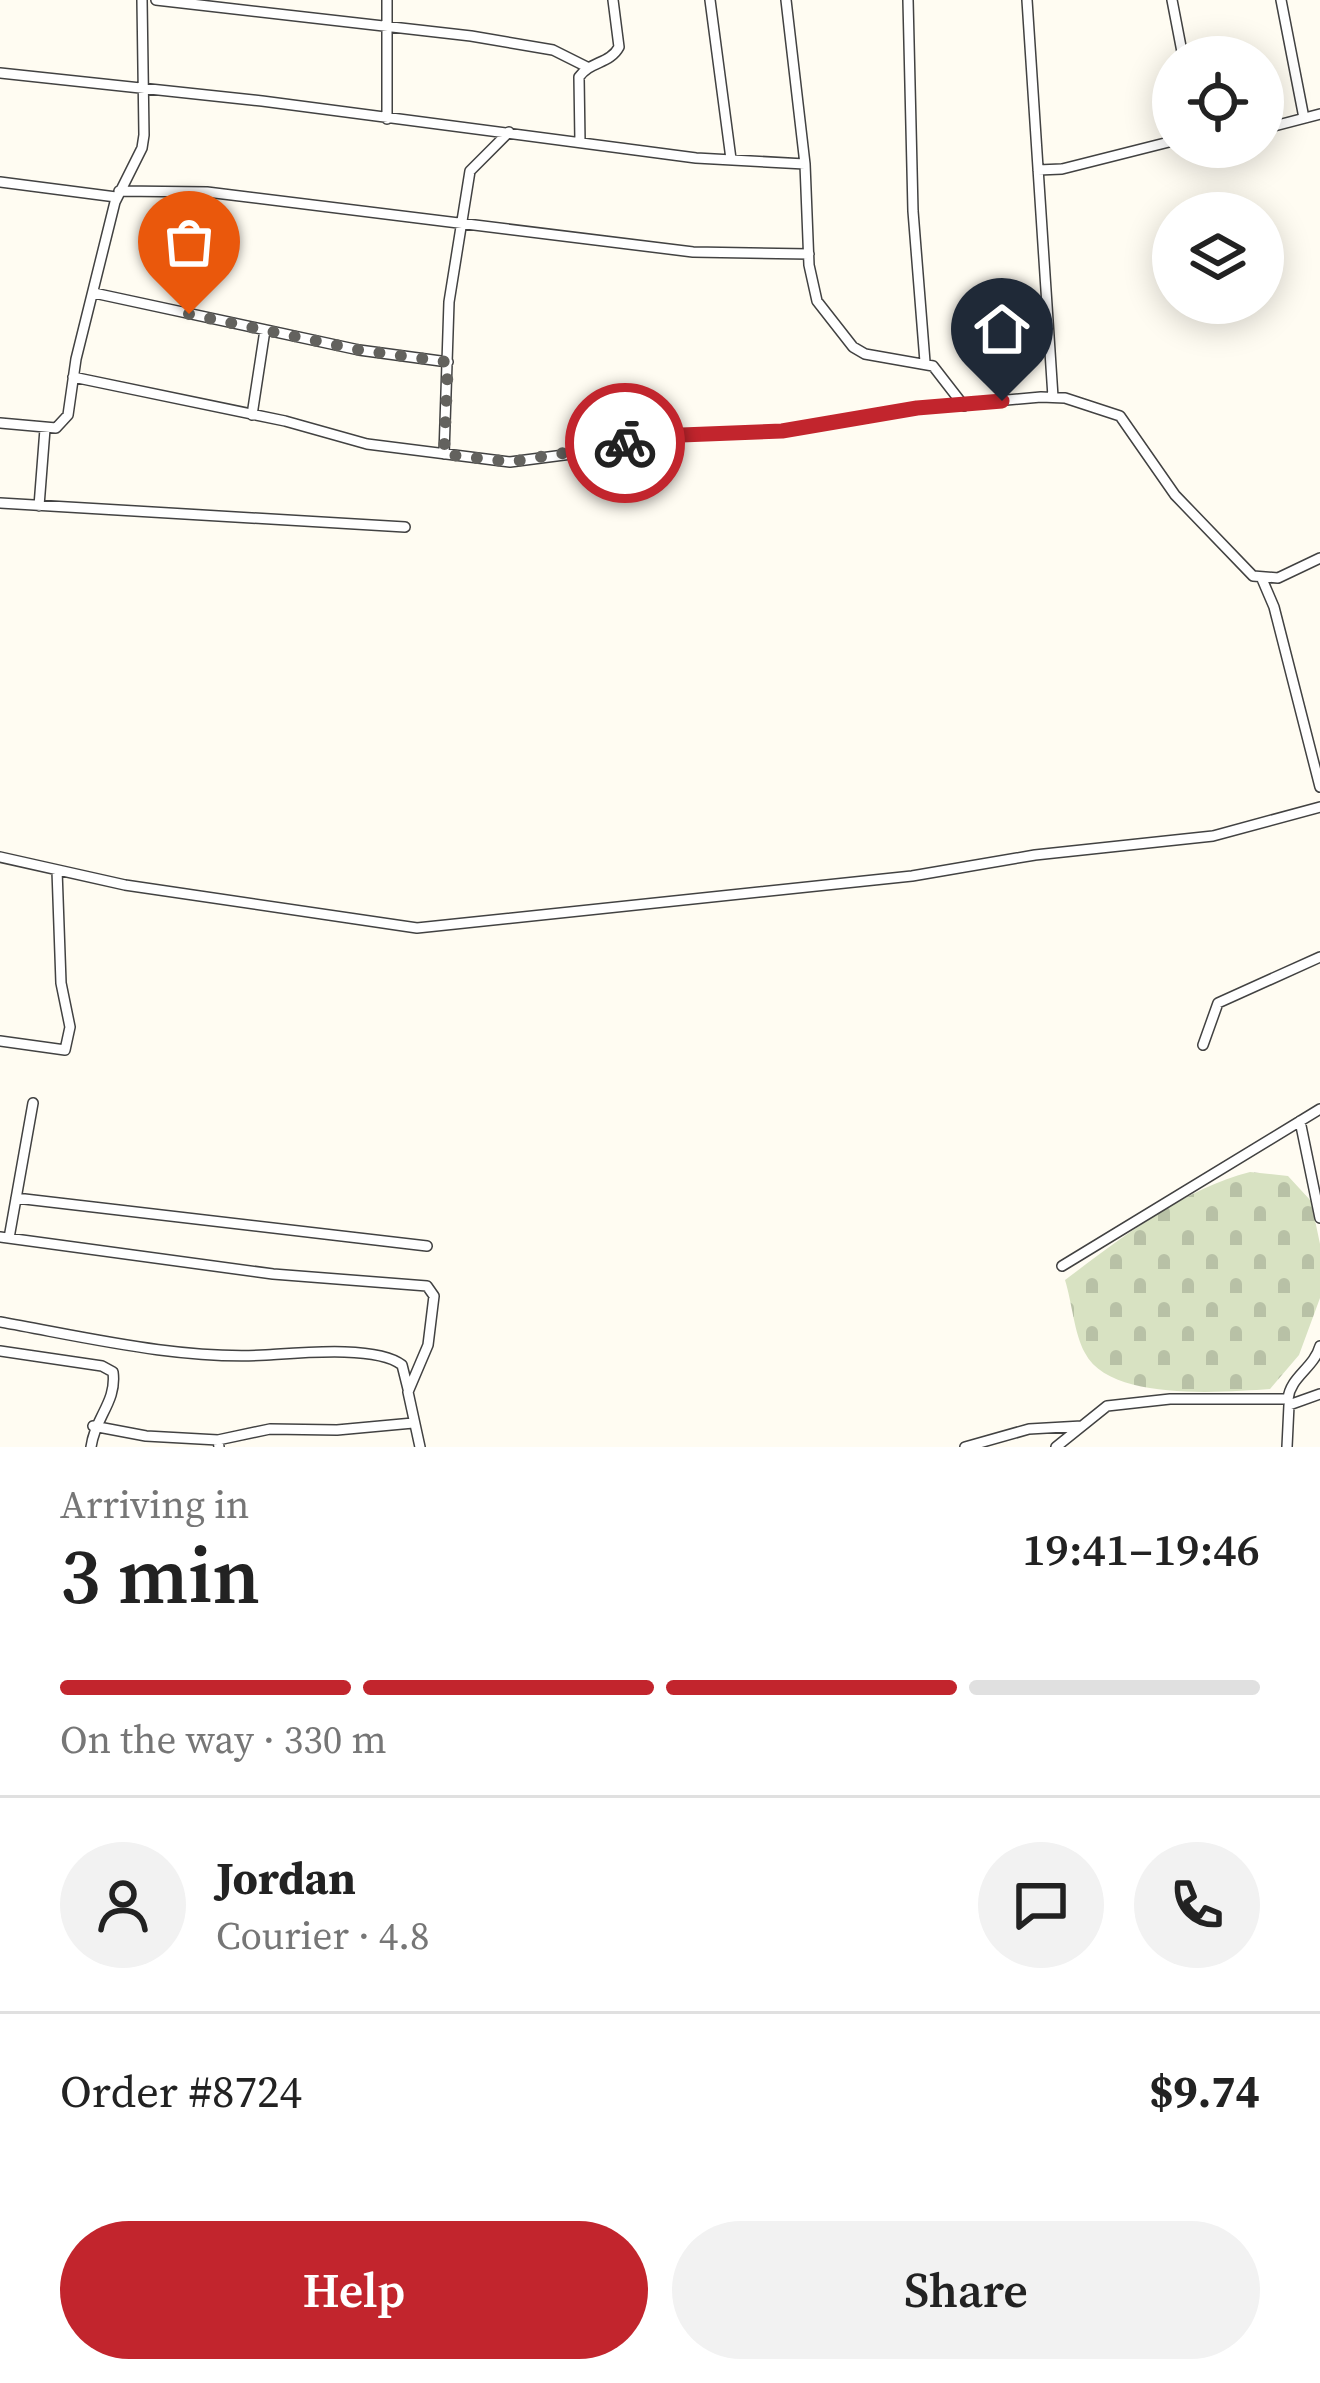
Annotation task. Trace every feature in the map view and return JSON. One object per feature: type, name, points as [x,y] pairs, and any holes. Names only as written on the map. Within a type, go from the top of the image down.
[{"type":"street","points":[[0,423],[45,429],[61,427],[66,421],[118,194],[142,148],[142,0]]},
{"type":"street","points":[[156,0],[541,47],[587,67]]},
{"type":"street","points":[[264,0],[265,13]]},
{"type":"street","points":[[387,0],[387,119]]},
{"type":"street","points":[[580,142],[577,84],[587,67],[613,57],[619,47],[613,0]]},
{"type":"street","points":[[710,0],[730,159]]},
{"type":"street","points":[[786,0],[805,164],[809,254],[818,301],[853,347],[865,354],[925,362],[941,372],[964,406]]},
{"type":"street","points":[[908,0],[913,211],[925,362]]},
{"type":"street","points":[[1027,0],[1054,397]]},
{"type":"street","points":[[1172,0],[1179,36]]},
{"type":"street","points":[[1281,0],[1304,118]]},
{"type":"street","points":[[0,73],[805,164]]},
{"type":"street","points":[[1284,123],[1320,114]]},
{"type":"street","points":[[444,454],[449,302],[470,171],[509,132]]},
{"type":"street","points":[[1038,170],[1062,169],[1152,146]]},
{"type":"street","points":[[0,182],[118,194],[207,192],[693,252],[809,254]]},
{"type":"street","points":[[94,293],[359,350],[448,362]]},
{"type":"street","points":[[252,415],[265,330]]},
{"type":"street","points":[[73,377],[368,444],[524,461],[656,436],[782,431],[917,408],[1054,397],[1090,403],[1120,416],[1175,495],[1240,566],[1262,579],[1278,578],[1320,558]]},
{"type":"street","points":[[39,506],[45,429]]},
{"type":"street","points":[[0,503],[405,526]]},
{"type":"street","points":[[1262,579],[1274,607],[1320,787]]},
{"type":"street","points":[[0,857],[253,906],[426,927],[912,876],[1035,855],[1213,836],[1320,807]]},
{"type":"street","points":[[0,1041],[65,1050],[70,1027],[61,982],[57,870]]},
{"type":"street","points":[[1203,1045],[1218,1003],[1320,957]]},
{"type":"street","points":[[33,1103],[5,1237],[274,1274],[428,1286],[434,1297],[426,1357],[408,1392]]},
{"type":"street","points":[[1062,1266],[1320,1108]]},
{"type":"street","points":[[1300,1121],[1320,1218]]},
{"type":"street","points":[[16,1198],[428,1246]]},
{"type":"street","points":[[0,1322],[157,1348],[252,1356],[391,1358],[402,1365],[419,1447]]},
{"type":"street","points":[[1287,1447],[1292,1384],[1310,1367],[1320,1346]]},
{"type":"street","points":[[0,1351],[102,1366],[112,1372],[110,1402],[93,1426],[91,1447]]},
{"type":"street","points":[[1057,1447],[1107,1406],[1124,1402],[1289,1402],[1320,1394]]},
{"type":"street","points":[[93,1426],[219,1443],[270,1430],[413,1424]]},
{"type":"street","points":[[965,1447],[1030,1429],[1082,1426]]},
{"type":"green space","points":[[1250,1172],[1288,1176],[1311,1201],[1320,1244],[1320,1298],[1299,1355],[1270,1389],[1225,1392],[1142,1387],[1098,1369],[1081,1345],[1065,1280],[1177,1203]]},
{"type":"way so far","points":[[189,314],[359,350],[448,362],[444,454],[510,462],[625,443]]},
{"type":"route","points":[[625,443],[656,436],[782,431],[917,408],[1002,401]]}]
